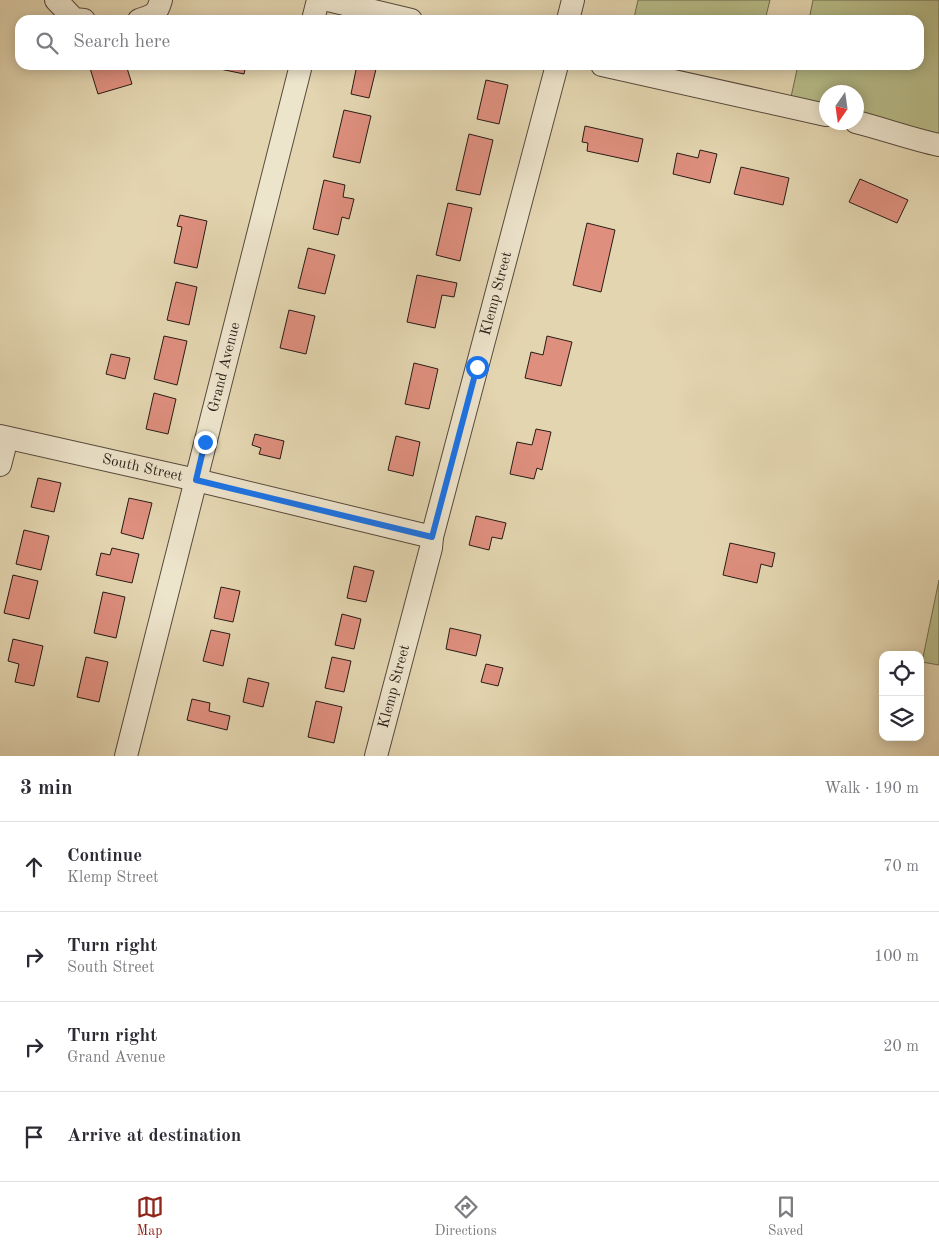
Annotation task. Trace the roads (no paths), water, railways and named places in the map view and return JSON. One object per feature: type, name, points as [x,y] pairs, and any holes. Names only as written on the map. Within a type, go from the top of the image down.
[{"type":"street","points":[[56,0],[70,15]]},
{"type":"street","points":[[152,15],[158,10],[160,0]]},
{"type":"street","points":[[314,15],[318,0]]},
{"type":"street","points":[[328,0],[361,4],[395,15]]},
{"type":"street","points":[[569,15],[573,0]]},
{"type":"street","name":"Grand Avenue","points":[[126,756],[300,70]]},
{"type":"street","name":"Klemp Street","points":[[376,756],[556,70]]},
{"type":"street","points":[[624,70],[819,113]]},
{"type":"street","points":[[864,124],[929,143],[939,154]]},
{"type":"street","points":[[0,465],[3,437]]},
{"type":"street","name":"South Street","points":[[3,437],[196,480],[432,537]]}]
